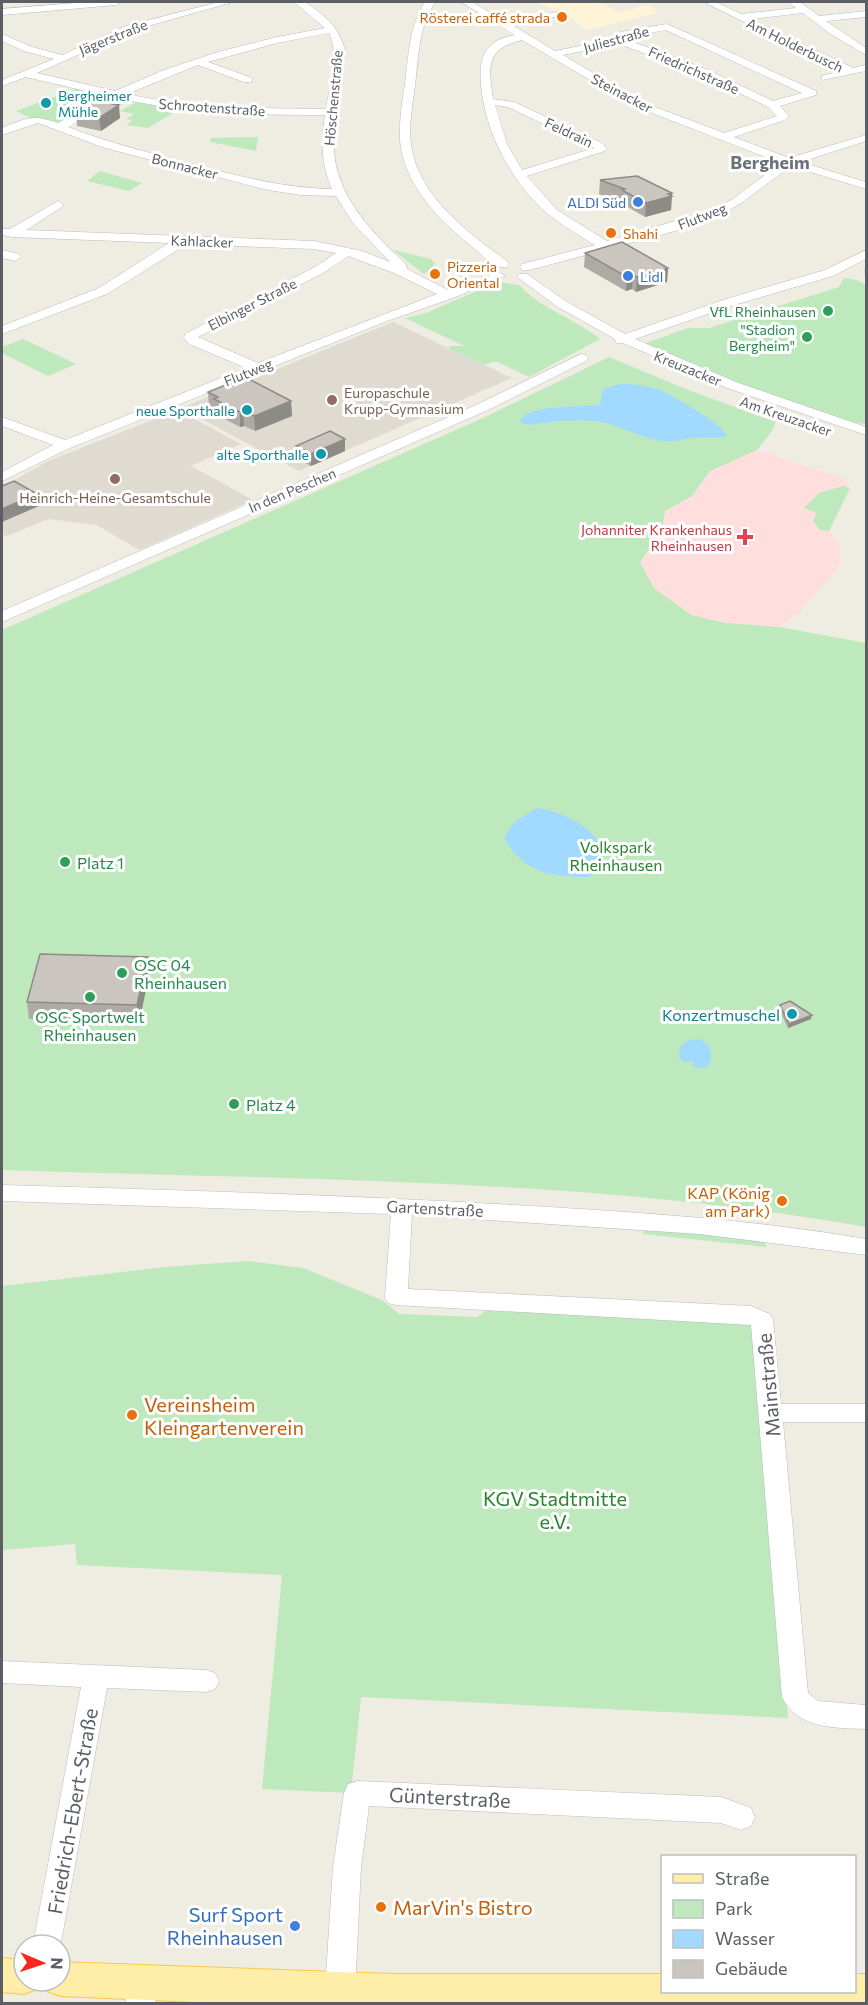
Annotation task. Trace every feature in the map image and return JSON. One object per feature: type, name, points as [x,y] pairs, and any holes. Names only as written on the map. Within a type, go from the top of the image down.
[{"type":"main road","points":[[72,1981],[141,1993],[340,1991],[393,1998],[788,1993]]},
{"type":"street","points":[[2,12],[116,2]]},
{"type":"street","name":"Jägerstraße","points":[[2,83],[130,28],[228,2]]},
{"type":"street","name":"Höschenstraße","points":[[299,2],[322,19],[332,30],[340,48],[329,112],[328,161],[340,193],[349,209],[379,246]]},
{"type":"street","points":[[430,2],[419,22],[413,55],[406,145],[417,179],[451,222],[510,278],[525,272]]},
{"type":"street","name":"Steinacker","points":[[466,2],[638,105],[789,162],[867,186]]},
{"type":"street","name":"Am Holderbusch","points":[[709,2],[850,71]]},
{"type":"street","points":[[794,2],[867,52]]},
{"type":"street","points":[[739,17],[805,10]]},
{"type":"street","points":[[504,25],[559,13]]},
{"type":"street","points":[[818,20],[867,14]]},
{"type":"street","name":"Juliestraße","points":[[554,54],[615,39],[621,35],[667,27],[739,61]]},
{"type":"street","points":[[60,127],[114,96],[198,62],[269,42],[332,30]]},
{"type":"street","points":[[523,36],[492,49],[486,71],[487,101],[493,124],[519,175],[540,201],[603,244]]},
{"type":"street","points":[[2,37],[28,49],[63,58]]},
{"type":"street","name":"Friedrichstraße","points":[[615,39],[702,70],[772,105]]},
{"type":"street","points":[[702,70],[739,61],[812,93],[772,105]]},
{"type":"street","points":[[198,62],[248,80]]},
{"type":"street","points":[[826,78],[867,68]]},
{"type":"street","name":"Schrootenstraße","points":[[26,74],[160,105],[208,110],[329,112]]},
{"type":"street","name":"Feldrain","points":[[487,101],[510,104],[598,145],[602,149],[519,175]]},
{"type":"street","points":[[723,137],[784,116],[772,105]]},
{"type":"street","name":"Bonnacker","points":[[2,132],[34,120],[60,127],[109,146],[268,187],[302,192],[340,193]]},
{"type":"street","name":"Flutweg","points":[[525,272],[603,244],[682,225],[713,214],[737,201],[789,162],[867,138]]},
{"type":"street","points":[[7,232],[58,205]]},
{"type":"street","name":"Kahlacker","points":[[7,232],[314,245],[352,253],[398,270],[449,295]]},
{"type":"street","points":[[2,330],[103,291],[171,248],[178,240]]},
{"type":"street","points":[[352,253],[379,246]]},
{"type":"street","name":"Kahlacker","points":[[379,246],[403,268],[398,270]]},
{"type":"street","name":"Elbinger Straße","points":[[258,368],[194,341],[191,338],[192,334],[352,253]]},
{"type":"street","points":[[2,254],[15,257]]},
{"type":"street","points":[[621,340],[730,302],[829,273],[867,254]]},
{"type":"street","name":"Flutweg","points":[[2,477],[65,445],[382,318],[449,295],[501,270]]},
{"type":"street","name":"Kreuzacker","points":[[525,272],[569,310],[621,340],[699,374],[867,431]]},
{"type":"street","name":"Am Kreuzacker","points":[[606,346],[705,387],[867,444]]},
{"type":"street","name":"In den Peschen","points":[[2,617],[481,408],[581,358]]},
{"type":"street","points":[[2,422],[65,445]]},
{"type":"street","name":"Gartenstraße","points":[[2,1192],[402,1206],[639,1221],[817,1239],[867,1247]]},
{"type":"street","name":"Mainstraße","points":[[402,1206],[396,1297],[758,1317],[764,1326],[795,1696],[801,1706],[811,1713],[867,1717]]},
{"type":"street","points":[[770,1413],[867,1413]]},
{"type":"street","points":[[2,1672],[206,1681]]},
{"type":"street","name":"Friedrich-Ebert-Straße","points":[[49,1933],[96,1676]]},
{"type":"street","name":"Günterstraße","points":[[340,1991],[349,1831],[358,1792],[721,1810],[741,1817]]},
{"type":"shaded area","points":[[536,2],[597,2],[618,12],[649,5],[658,13],[588,30],[578,25],[580,24],[574,19]]},
{"type":"shaded area","name":"Europaschule Krupp-Gymnasium","points":[[393,322],[512,378],[299,471],[181,408]]},
{"type":"shaded area","name":"Heinrich-Heine-Gesamtschule","points":[[178,410],[241,444],[191,466],[253,500],[139,550],[97,525],[48,519],[7,536],[2,534],[2,487],[50,460]]},
{"type":"shaded area","name":"Johanniter Krankenhaus Rheinhausen","points":[[757,450],[845,479],[850,488],[843,486],[819,493],[805,508],[818,513],[820,530],[829,531],[838,543],[841,561],[836,571],[799,613],[779,627],[726,623],[691,615],[654,588],[640,562],[662,530],[665,511],[692,496],[710,471]]},
{"type":"green space","points":[[79,88],[114,96],[60,127],[35,120],[16,111]]},
{"type":"green space","points":[[136,102],[178,110],[148,128],[126,125],[132,121],[126,119],[134,114],[120,111]]},
{"type":"green space","points":[[258,137],[256,151],[210,142],[211,138]]},
{"type":"green space","points":[[100,171],[142,183],[129,191],[87,181]]},
{"type":"green space","points":[[393,250],[431,259],[435,264],[424,274]]},
{"type":"green space","name":"VfL Rheinhausen","points":[[844,278],[857,280],[866,285],[866,424],[848,422],[729,381],[640,345],[688,328],[709,328],[839,287]]},
{"type":"green space","points":[[498,282],[519,285],[537,301],[600,339],[529,377],[495,361],[484,365],[450,349],[449,346],[464,346],[405,318],[426,313]]},
{"type":"green space","points":[[23,339],[76,364],[48,376],[2,353],[2,347]]},
{"type":"green space","name":"Volkspark Rheinhausen","points":[[609,357],[688,390],[776,422],[757,450],[710,471],[692,496],[665,511],[662,530],[640,562],[654,588],[691,615],[726,623],[779,627],[866,643],[866,1227],[652,1198],[544,1190],[327,1179],[2,1170],[2,630],[483,418]]},
{"type":"green space","points":[[843,486],[850,488],[829,531],[820,530],[813,521],[817,513],[804,508],[819,493]]},
{"type":"green space","points":[[643,1227],[763,1240],[767,1247],[643,1234]]},
{"type":"green space","name":"KGV Stadtmitte e.V.","points":[[248,1261],[303,1268],[382,1300],[399,1314],[477,1317],[487,1310],[752,1323],[788,1718],[361,1697],[351,1793],[262,1789],[282,1575],[77,1565],[75,1544],[2,1550],[2,1286],[165,1267]]},
{"type":"water","points":[[620,384],[643,386],[664,392],[707,417],[727,436],[667,441],[649,438],[596,421],[527,425],[519,422],[533,411],[600,404],[603,389]]},
{"type":"water","points":[[536,808],[563,815],[589,831],[596,837],[601,847],[603,864],[588,877],[574,877],[539,871],[520,859],[504,838],[513,823]]},
{"type":"water","points":[[701,1039],[711,1054],[710,1062],[704,1069],[693,1067],[693,1061],[685,1062],[679,1059],[680,1046],[689,1040]]},
{"type":"building","points":[[96,101],[119,105],[99,118],[76,113]]},
{"type":"building","points":[[637,176],[672,193],[668,194],[672,196],[646,203],[622,190],[625,189],[600,180]]},
{"type":"building","points":[[622,242],[668,268],[637,277],[633,275],[627,277],[585,253]]},
{"type":"building","points":[[245,377],[291,401],[254,416],[214,399],[218,397],[208,392]]},
{"type":"building","points":[[330,431],[345,439],[311,454],[296,446]]},
{"type":"building","points":[[14,481],[37,494],[2,509],[2,486]]},
{"type":"building","points":[[40,954],[148,957],[137,1005],[27,1002]]},
{"type":"building","name":"Konzertmuschel","points":[[790,1001],[812,1015],[789,1024],[780,1005]]},
{"type":"place","name":"Rösterei caffé strada","points":[[562,17]]},
{"type":"place","name":"Bergheimer Mühle","points":[[46,103]]},
{"type":"place","name":"ALDI Süd","points":[[638,202]]},
{"type":"place","name":"Shahi","points":[[611,233]]},
{"type":"place","name":"Pizzeria Oriental","points":[[435,274]]},
{"type":"place","name":"Lidl","points":[[628,276]]},
{"type":"place","name":"VfL Rheinhausen","points":[[828,311]]},
{"type":"place","name":"\"Stadion Bergheim\"","points":[[807,337]]},
{"type":"place","name":"Europaschule Krupp-Gymnasium","points":[[332,400]]},
{"type":"place","name":"neue Sporthalle","points":[[247,410]]},
{"type":"place","name":"alte Sporthalle","points":[[321,454]]},
{"type":"place","name":"Heinrich-Heine-Gesamtschule","points":[[115,479]]},
{"type":"place","name":"Johanniter Krankenhaus Rheinhausen","points":[[745,537]]},
{"type":"place","name":"Platz 1","points":[[65,862]]},
{"type":"place","name":"OSC 04 Rheinhausen","points":[[122,973]]},
{"type":"place","name":"OSC Sportwelt Rheinhausen","points":[[90,997]]},
{"type":"place","name":"Konzertmuschel","points":[[792,1014]]},
{"type":"place","name":"Platz 4","points":[[234,1104]]},
{"type":"place","name":"KAP (König am Park)","points":[[782,1201]]},
{"type":"place","name":"Vereinsheim Kleingartenverein","points":[[132,1415]]},
{"type":"place","name":"MarVin's Bistro","points":[[381,1907]]},
{"type":"place","name":"Surf Sport Rheinhausen","points":[[295,1926]]},
{"type":"district","name":"Bergheim","points":[[770,162]]}]
